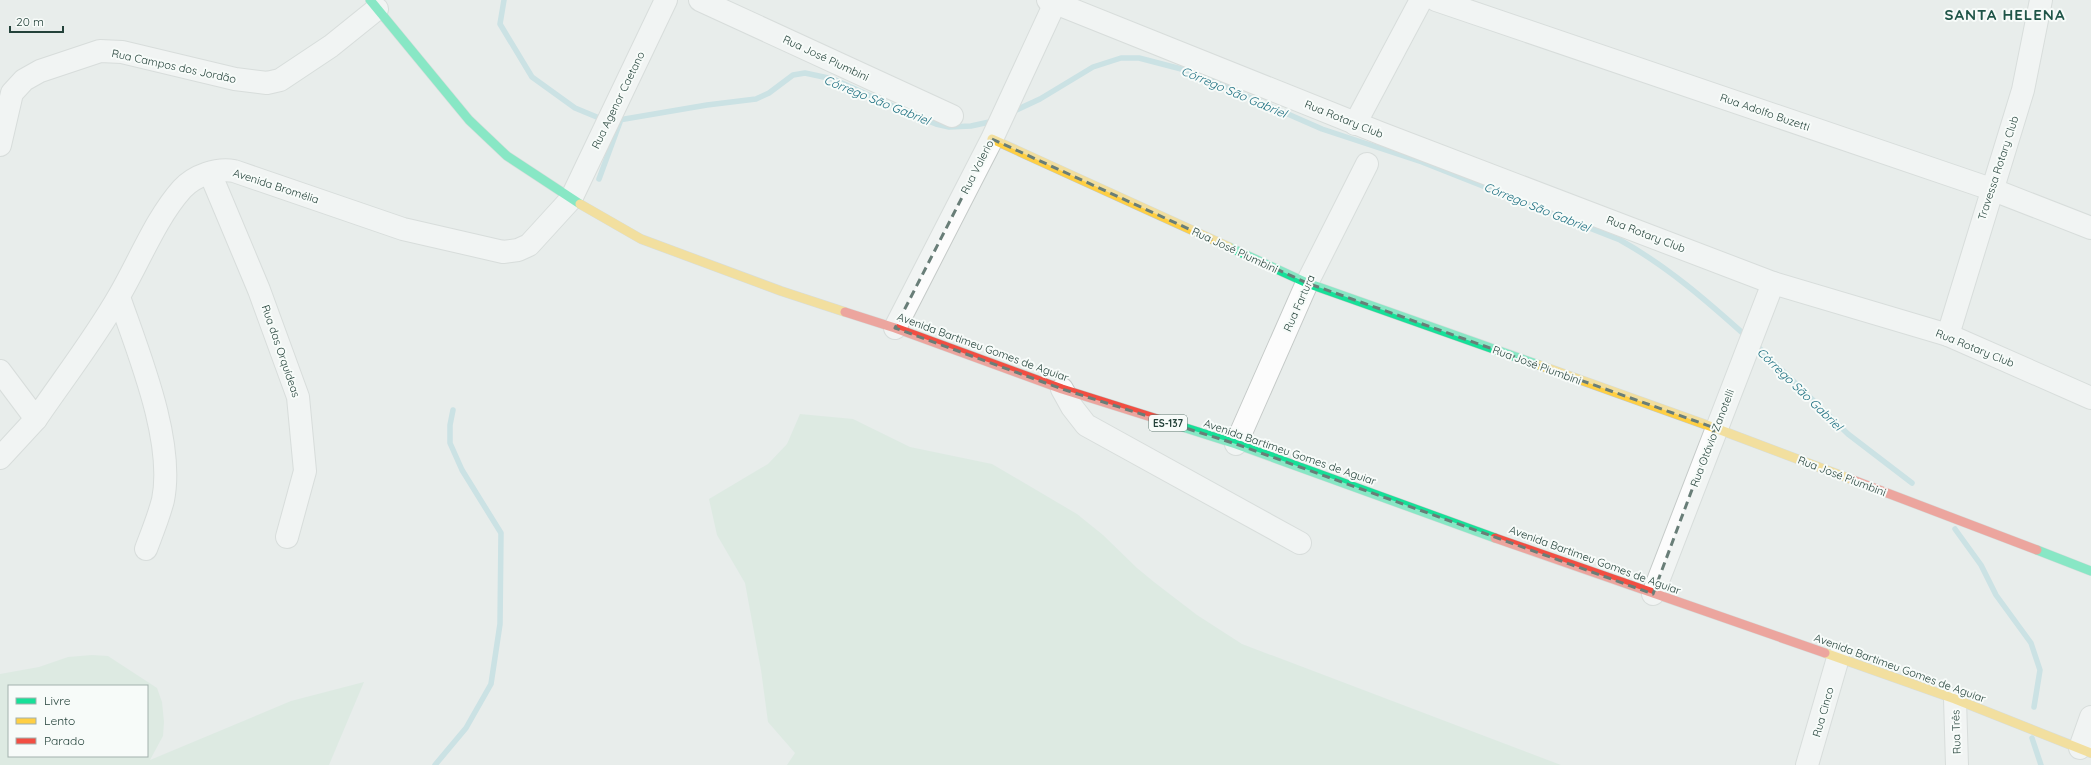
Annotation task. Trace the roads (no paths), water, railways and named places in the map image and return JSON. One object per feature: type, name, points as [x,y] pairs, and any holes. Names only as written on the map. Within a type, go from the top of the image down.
[{"type":"main road","name":"Avenida Bartimeu Gomes de Aguiar","points":[[373,5],[469,120],[507,156],[571,199],[641,239],[781,291],[895,328],[1062,388],[1236,444],[1653,594],[1955,699],[2078,747]]},
{"type":"main road","name":"Rua José Piumbini","points":[[997,128],[1307,283],[1716,428],[2091,571]]},
{"type":"street","name":"Rua Agenor Caetano","points":[[571,199],[666,0]]},
{"type":"street","name":"Rua José Piumbini","points":[[700,0],[952,116]]},
{"type":"street","points":[[1355,124],[1421,0]]},
{"type":"street","name":"Rua Adolfo Buzetti","points":[[1436,0],[1991,189],[2091,228]]},
{"type":"street","name":"Travessa Rotary Club","points":[[1948,335],[1991,189],[2023,90],[2041,0]]},
{"type":"street","name":"Rua Rotary Club","points":[[1052,2],[1355,124],[1773,283],[1948,335],[2091,398]]},
{"type":"street","name":"Rua Valerio","points":[[895,328],[997,128],[1052,2]]},
{"type":"street","name":"Rua Campos dos Jordão","points":[[0,145],[6,90],[40,71],[100,51],[122,52],[235,79],[267,83],[280,80],[331,46],[373,5]]},
{"type":"street","name":"Rua Fartura","points":[[1236,444],[1307,283],[1367,164]]},
{"type":"street","name":"Avenida Bromélia","points":[[0,458],[36,419],[119,297],[171,204],[182,188],[193,179],[222,169],[234,171],[403,229],[503,252],[518,250],[529,245],[571,199]]},
{"type":"street","name":"Rua das Orquídeas","points":[[210,173],[259,290],[298,397],[305,471],[287,537]]},
{"type":"street","name":"Rua Otávio Zanotelli","points":[[1653,594],[1773,283]]},
{"type":"street","points":[[119,297],[149,382],[165,455],[163,499],[146,549]]},
{"type":"street","points":[[0,371],[36,419]]},
{"type":"street","points":[[1062,388],[1072,407],[1086,425],[1300,542]]},
{"type":"street","name":"Rua Cinco","points":[[1807,765],[1838,658]]},
{"type":"street","name":"Rua Três","points":[[1955,699],[1957,765]]},
{"type":"street","points":[[2078,747],[2091,717]]},
{"type":"waterway","name":"Córrego São Gabriel","points":[[504,0],[500,24],[532,77],[575,108],[604,120]]},
{"type":"waterway","name":"Córrego São Gabriel","points":[[1012,112],[1040,99],[1093,67],[1121,58],[1139,58],[1189,71],[1322,129],[1422,162],[1620,240],[1654,261],[1702,297],[1747,337]]},
{"type":"waterway","name":"Córrego São Gabriel","points":[[613,121],[707,105],[756,99],[769,93],[793,75],[805,73],[833,79],[936,124],[949,127],[971,126],[994,121]]},
{"type":"waterway","points":[[599,179],[620,122]]},
{"type":"waterway","name":"Córrego São Gabriel","points":[[1755,344],[1848,434],[1912,483]]},
{"type":"waterway","points":[[435,765],[466,728],[491,684],[500,624],[501,533],[462,470],[450,443],[450,425],[453,410]]},
{"type":"waterway","name":"Córrego São Gabriel","points":[[1955,529],[1981,565],[1996,595],[2031,643],[2040,670],[2034,707]]},
{"type":"waterway","name":"Córrego São Gabriel","points":[[2032,738],[2041,765]]},
{"type":"district","name":"SANTA HELENA","points":[[2005,14]]}]
